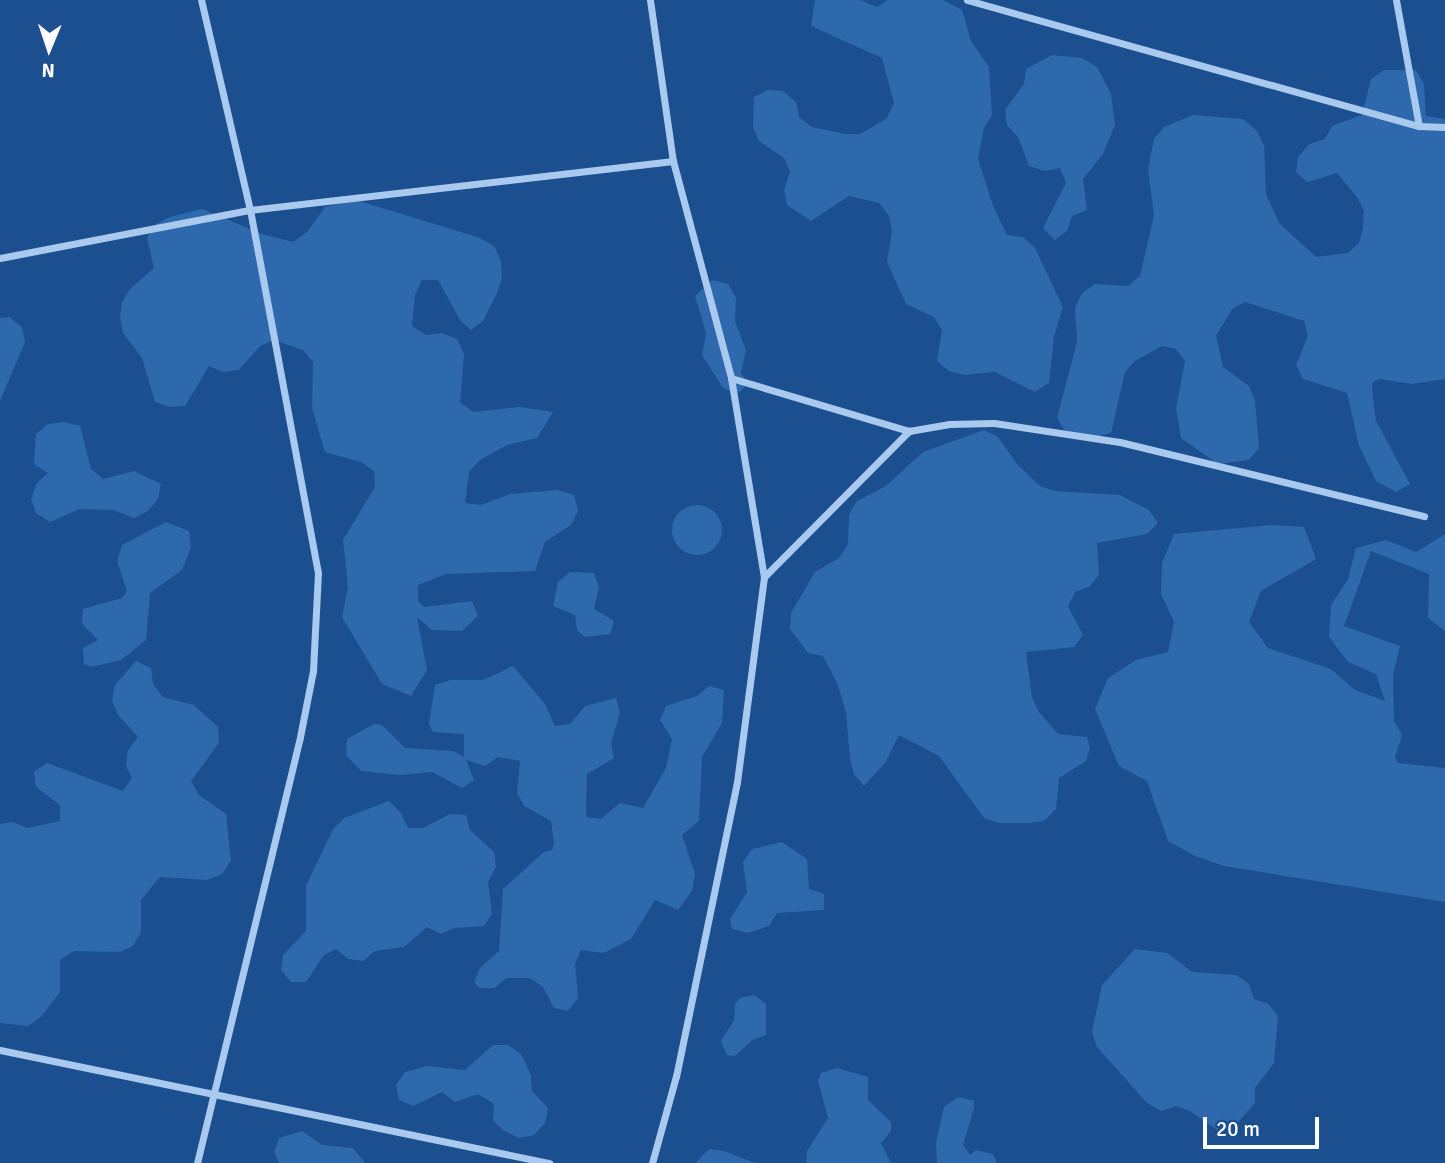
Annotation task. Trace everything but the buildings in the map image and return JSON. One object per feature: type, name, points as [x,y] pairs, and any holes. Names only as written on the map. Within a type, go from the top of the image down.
[{"type":"street","points":[[197,1163],[300,737],[313,671],[318,573],[250,211],[201,0]]},
{"type":"street","points":[[650,0],[673,161],[731,378],[764,577],[737,782],[679,1063],[652,1163]]},
{"type":"street","points":[[967,0],[1419,126],[1445,127]]},
{"type":"street","points":[[1396,0],[1419,126]]},
{"type":"street","points":[[0,258],[250,211],[673,161]]},
{"type":"street","points":[[731,378],[909,430],[994,423],[1120,442],[1424,516]]},
{"type":"street","points":[[764,577],[909,430]]},
{"type":"street","points":[[0,1050],[212,1096],[549,1163]]},
{"type":"shaded area","points":[[815,0],[860,0],[877,7],[888,0],[943,0],[962,10],[971,41],[989,67],[992,115],[984,128],[978,159],[993,206],[1007,235],[1023,237],[1035,248],[1063,307],[1054,337],[1049,383],[1035,392],[995,372],[964,375],[949,371],[937,361],[942,330],[934,317],[906,304],[887,262],[892,231],[889,216],[879,203],[849,196],[811,221],[787,205],[784,190],[790,172],[784,158],[759,141],[753,127],[754,97],[768,90],[783,91],[796,102],[799,117],[812,127],[844,134],[860,134],[887,118],[894,103],[882,58],[811,26]]},
{"type":"shaded area","points":[[1052,55],[1082,58],[1097,67],[1111,94],[1115,125],[1103,154],[1083,179],[1087,210],[1072,216],[1067,231],[1055,240],[1043,228],[1066,183],[1060,168],[1045,171],[1029,166],[1018,137],[1007,125],[1005,110],[1024,84],[1026,69]]},
{"type":"shaded area","points":[[1384,70],[1416,70],[1424,84],[1426,116],[1445,119],[1445,379],[1412,384],[1379,379],[1373,382],[1372,389],[1376,421],[1410,484],[1396,492],[1376,481],[1359,446],[1347,393],[1303,379],[1296,365],[1308,336],[1304,321],[1245,302],[1232,309],[1216,336],[1223,367],[1249,386],[1255,401],[1259,448],[1249,460],[1218,464],[1181,438],[1176,408],[1185,361],[1176,349],[1162,346],[1135,361],[1125,372],[1111,433],[1081,440],[1067,434],[1057,418],[1077,342],[1075,308],[1082,293],[1095,284],[1128,286],[1140,276],[1154,215],[1148,169],[1154,139],[1164,127],[1193,115],[1243,119],[1257,131],[1264,146],[1266,194],[1279,223],[1316,257],[1348,253],[1359,243],[1363,228],[1364,211],[1357,197],[1337,173],[1307,182],[1296,172],[1298,157],[1309,144],[1325,139],[1332,126],[1362,115],[1371,79]]},
{"type":"shaded area","points":[[356,200],[480,238],[494,246],[501,261],[502,278],[497,293],[483,321],[471,330],[460,320],[438,280],[422,280],[415,295],[412,326],[426,335],[442,333],[457,339],[464,354],[460,402],[473,412],[520,407],[553,412],[537,438],[507,445],[480,460],[469,472],[465,503],[481,505],[510,494],[558,490],[574,495],[578,511],[571,525],[545,542],[535,571],[446,574],[418,585],[418,601],[424,607],[472,601],[478,616],[462,631],[432,630],[417,617],[427,670],[411,696],[382,684],[342,617],[348,587],[343,540],[375,487],[374,471],[361,462],[325,452],[312,408],[313,362],[303,350],[274,340],[260,346],[239,370],[223,372],[209,366],[185,406],[170,407],[155,402],[142,358],[123,333],[120,318],[122,302],[130,289],[154,268],[147,238],[156,224],[170,217],[202,209],[262,234],[293,242],[307,232],[325,207]]},
{"type":"shaded area","points":[[712,280],[728,284],[736,298],[735,321],[746,350],[741,373],[748,384],[737,394],[723,388],[702,355],[706,333],[695,296]]},
{"type":"shaded area","points":[[9,317],[22,327],[25,342],[0,401],[0,318]]},
{"type":"shaded area","points":[[64,422],[80,426],[91,469],[103,479],[134,471],[161,484],[158,499],[148,511],[134,518],[113,510],[80,509],[50,522],[36,513],[31,499],[37,483],[48,473],[34,464],[36,434],[48,424]]},
{"type":"shaded area","points":[[984,430],[998,437],[1017,464],[1040,486],[1055,491],[1120,495],[1149,510],[1158,523],[1147,534],[1097,543],[1099,575],[1089,587],[1075,592],[1068,606],[1083,635],[1074,647],[1026,652],[1032,698],[1039,712],[1058,734],[1087,737],[1090,749],[1086,761],[1059,778],[1056,809],[1044,821],[998,823],[984,818],[939,756],[899,735],[885,763],[864,786],[854,774],[850,759],[846,712],[837,683],[823,656],[808,653],[790,629],[791,613],[815,572],[839,558],[848,544],[849,514],[857,501],[886,486],[923,452]]},
{"type":"shaded area","points":[[697,505],[714,513],[722,530],[714,547],[697,555],[680,547],[672,530],[680,513]]},
{"type":"shaded area","points":[[166,522],[189,531],[191,547],[182,570],[150,593],[146,640],[121,660],[91,667],[84,664],[83,648],[98,640],[82,624],[83,609],[122,598],[127,591],[117,561],[122,545]]},
{"type":"shaded area","points":[[1272,525],[1304,527],[1316,559],[1261,591],[1249,622],[1268,648],[1331,669],[1355,690],[1385,701],[1376,674],[1348,662],[1329,637],[1331,605],[1348,579],[1356,548],[1386,540],[1416,552],[1445,534],[1445,631],[1428,618],[1429,574],[1371,551],[1344,626],[1400,646],[1393,675],[1394,721],[1402,735],[1395,757],[1398,763],[1445,768],[1445,902],[1224,866],[1195,856],[1168,841],[1147,781],[1119,766],[1095,709],[1108,678],[1136,660],[1168,652],[1174,622],[1161,594],[1162,563],[1174,534]]},
{"type":"shaded area","points":[[570,572],[594,573],[599,587],[594,609],[614,621],[610,634],[585,637],[577,630],[575,615],[553,606],[558,582]]},
{"type":"shaded area","points":[[136,661],[151,668],[153,684],[163,697],[194,705],[218,727],[219,743],[191,781],[199,795],[226,814],[231,861],[222,874],[207,880],[160,877],[141,900],[141,932],[133,946],[120,952],[74,951],[60,960],[60,992],[41,1017],[28,1026],[0,1023],[0,824],[12,822],[28,828],[60,821],[60,805],[36,787],[34,772],[47,763],[123,791],[132,778],[126,766],[128,750],[138,737],[118,715],[112,700],[115,685]]},
{"type":"shaded area","points":[[513,666],[545,704],[555,726],[570,724],[585,706],[616,698],[620,713],[611,743],[614,758],[587,774],[586,817],[601,819],[620,803],[643,808],[666,768],[672,739],[660,720],[666,706],[697,696],[709,686],[724,690],[722,723],[702,757],[699,821],[682,835],[695,874],[692,891],[678,910],[655,900],[631,939],[604,953],[581,950],[575,964],[578,998],[568,1011],[554,1008],[543,987],[530,978],[507,978],[494,988],[479,988],[474,982],[480,968],[499,951],[503,889],[544,852],[552,850],[554,843],[551,821],[524,806],[517,793],[520,761],[498,757],[485,766],[466,760],[474,780],[462,788],[432,772],[400,775],[361,771],[346,755],[347,739],[374,724],[382,725],[405,748],[453,751],[464,757],[464,734],[433,732],[429,724],[435,685],[451,680],[483,680]]},
{"type":"shaded area","points":[[389,801],[401,813],[408,828],[423,828],[450,814],[466,815],[470,830],[494,852],[496,867],[488,882],[492,914],[484,926],[454,928],[441,934],[427,927],[404,947],[375,951],[363,961],[348,959],[336,949],[323,956],[306,982],[291,982],[281,970],[283,955],[306,931],[306,886],[333,829],[344,818]]},
{"type":"shaded area","points":[[782,842],[807,859],[809,889],[824,894],[824,910],[777,913],[769,926],[748,933],[732,929],[730,919],[747,892],[743,862],[752,849]]},
{"type":"shaded area","points":[[1135,949],[1167,953],[1192,972],[1236,975],[1249,984],[1254,999],[1268,1004],[1278,1016],[1274,1063],[1255,1088],[1255,1103],[1233,1128],[1217,1130],[1190,1111],[1176,1106],[1161,1111],[1147,1103],[1097,1047],[1092,1032],[1102,985]]},
{"type":"shaded area","points":[[754,995],[766,1004],[766,1035],[752,1040],[735,1056],[727,1055],[721,1041],[734,1020],[735,1004],[740,998]]},
{"type":"shaded area","points":[[493,1045],[508,1045],[521,1054],[531,1075],[532,1091],[548,1108],[545,1123],[534,1135],[519,1138],[504,1131],[493,1120],[494,1104],[478,1094],[455,1102],[442,1092],[413,1106],[399,1100],[396,1085],[405,1072],[427,1066],[465,1070]]},
{"type":"shaded area","points":[[837,1068],[868,1077],[868,1100],[891,1122],[891,1131],[881,1143],[891,1163],[806,1163],[807,1151],[828,1118],[818,1081],[821,1073]]},
{"type":"shaded area","points":[[958,1097],[974,1101],[963,1145],[970,1155],[976,1150],[993,1154],[997,1163],[937,1163],[936,1143],[944,1107]]},
{"type":"shaded area","points":[[302,1131],[322,1145],[353,1148],[365,1163],[279,1163],[274,1152],[279,1138]]},
{"type":"shaded area","points":[[709,1149],[724,1151],[755,1163],[695,1163]]}]
